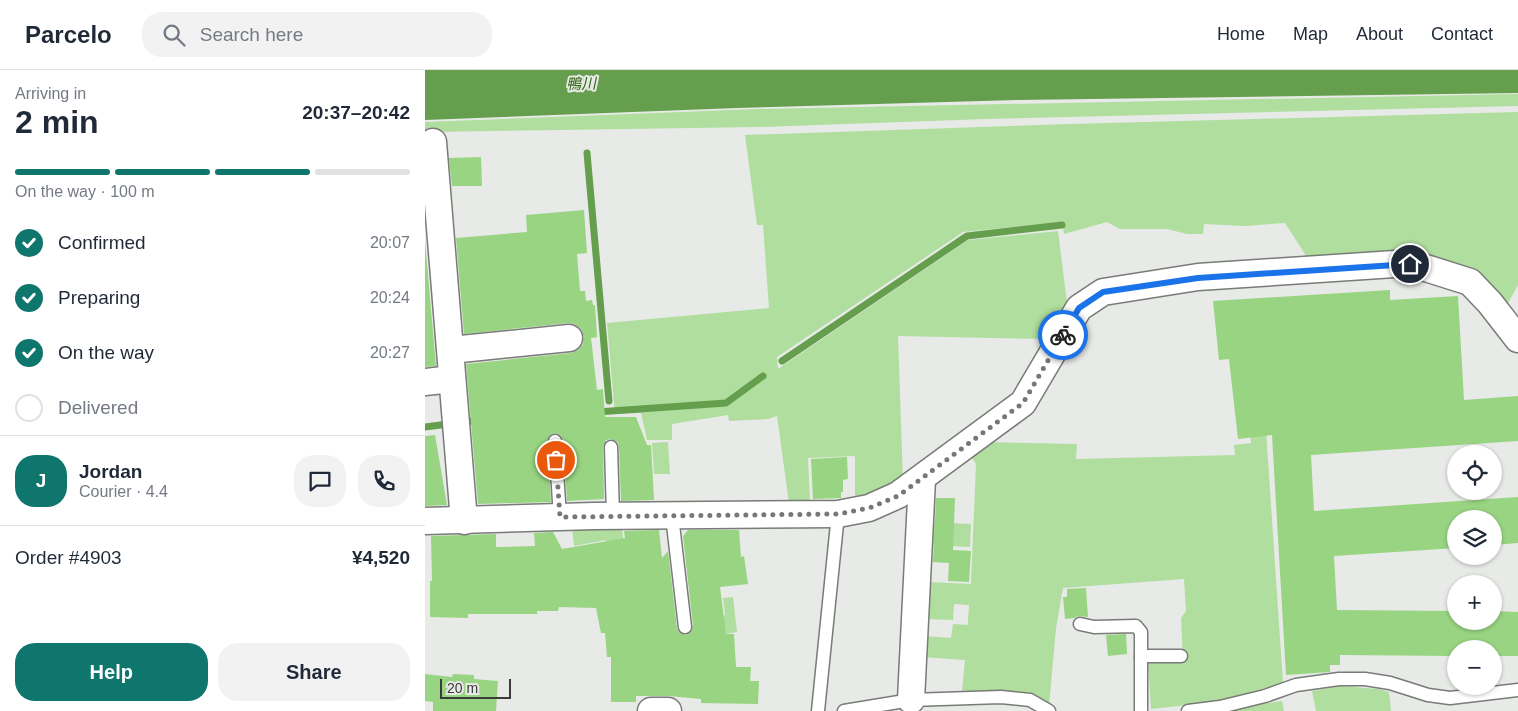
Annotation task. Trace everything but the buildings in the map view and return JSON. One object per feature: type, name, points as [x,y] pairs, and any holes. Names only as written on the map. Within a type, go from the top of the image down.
[{"type":"street","points":[[433,142],[433,235],[451,350],[464,521]]},
{"type":"street","points":[[425,521],[613,516],[838,514],[869,508],[898,496],[1023,403],[1079,308],[1103,292],[1198,278],[1410,264],[1470,282],[1518,339]]},
{"type":"street","points":[[451,350],[569,338]]},
{"type":"street","points":[[425,382],[452,379]]},
{"type":"street","points":[[911,700],[922,479]]},
{"type":"street","points":[[651,711],[668,711]]},
{"type":"lane","points":[[555,441],[560,517]]},
{"type":"lane","points":[[611,447],[613,516]]},
{"type":"lane","points":[[818,711],[838,514]]},
{"type":"lane","points":[[672,516],[685,627]]},
{"type":"lane","points":[[1080,624],[1094,627],[1136,626],[1141,632],[1141,711]]},
{"type":"lane","points":[[1141,656],[1181,656]]},
{"type":"lane","points":[[1188,711],[1265,696],[1296,686],[1339,679],[1365,679],[1389,683],[1428,695],[1450,698],[1518,690]]},
{"type":"lane","points":[[844,711],[911,700],[1001,696],[1049,711]]},
{"type":"shaded area","points":[[1518,94],[1518,106],[986,119],[759,127],[425,132],[425,122],[757,109]]},
{"type":"shaded area","points":[[1518,112],[1518,285],[1507,305],[1481,278],[1305,264],[1305,254],[1285,223],[1244,226],[1204,224],[1203,234],[1187,234],[1167,229],[1120,229],[1107,222],[1064,234],[1062,222],[963,232],[777,357],[778,369],[968,240],[1058,231],[1067,303],[1046,339],[898,336],[903,482],[855,501],[855,456],[808,458],[810,503],[789,503],[777,416],[768,419],[729,421],[728,415],[672,424],[672,440],[647,440],[641,413],[615,414],[607,323],[769,308],[763,225],[757,225],[745,135]]},
{"type":"shaded area","points":[[1261,356],[1283,683],[1215,702],[1151,709],[1148,659],[1183,658],[1181,618],[1186,611],[1184,579],[1063,588],[1056,628],[1049,706],[1029,692],[962,692],[965,660],[922,657],[924,636],[951,638],[953,624],[968,625],[969,605],[954,604],[953,620],[925,619],[927,582],[971,584],[976,464],[972,458],[987,442],[1077,444],[1076,459],[1235,455],[1234,445],[1251,443],[1244,358]]},
{"type":"shaded area","points":[[668,442],[670,474],[654,474],[652,443]]},
{"type":"shaded area","points":[[930,522],[971,524],[970,547],[929,545]]},
{"type":"shaded area","points":[[587,526],[622,530],[631,596],[610,570],[606,540],[574,546],[572,527]]},
{"type":"shaded area","points":[[733,597],[737,632],[724,634],[722,616],[725,615],[723,598]]},
{"type":"shaded area","points":[[1341,686],[1378,689],[1389,692],[1391,711],[1316,711],[1312,691]]},
{"type":"shaded area","points":[[1282,701],[1284,711],[1218,711]]},
{"type":"water","name":"鴨川","points":[[425,70],[1518,70],[1518,93],[1017,100],[425,120]]},
{"type":"waterway","points":[[587,153],[609,401]]},
{"type":"waterway","points":[[782,361],[967,236],[1062,225]]},
{"type":"waterway","points":[[597,412],[726,403],[763,376]]},
{"type":"waterway","points":[[425,427],[479,420]]},
{"type":"way so far","points":[[556,460],[560,517],[838,514],[869,508],[898,496],[1023,403],[1063,335]]},
{"type":"route","points":[[1063,335],[1079,308],[1103,292],[1198,278],[1410,264]]}]
